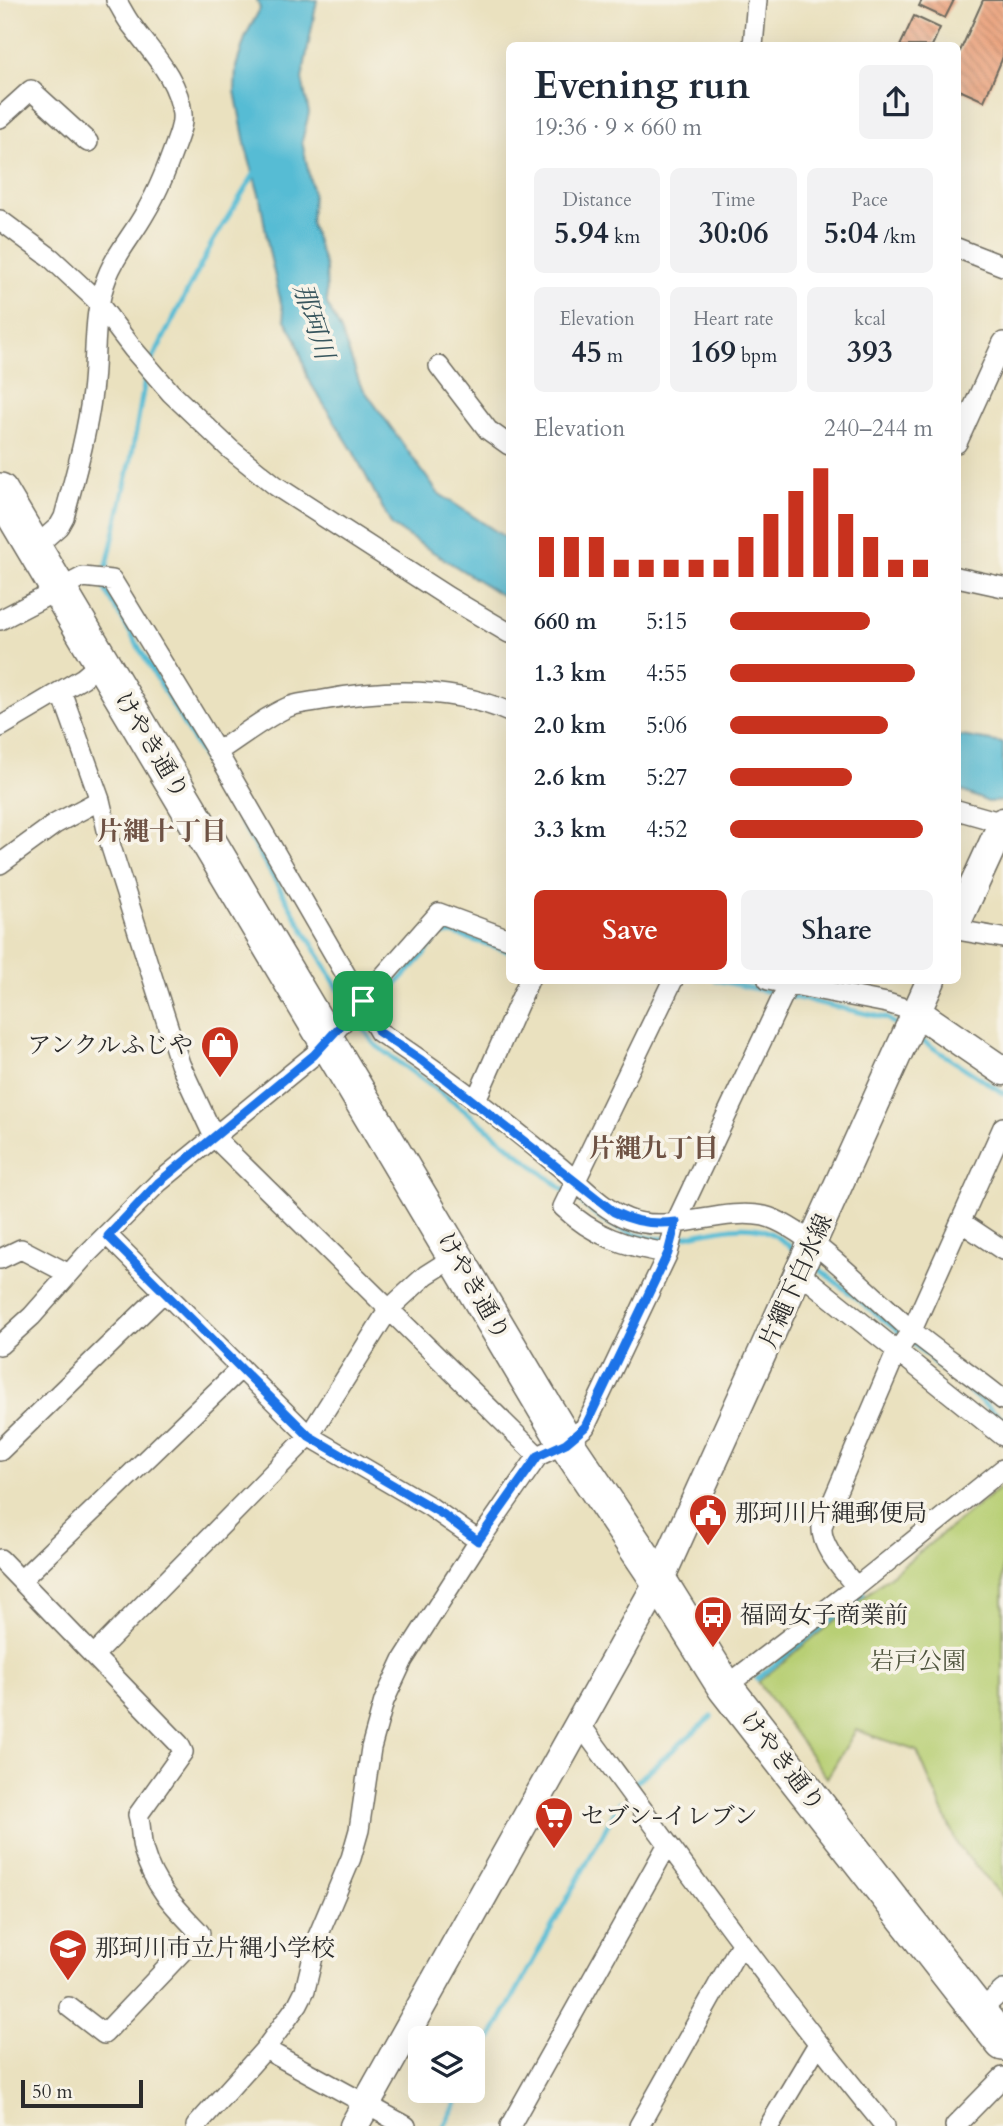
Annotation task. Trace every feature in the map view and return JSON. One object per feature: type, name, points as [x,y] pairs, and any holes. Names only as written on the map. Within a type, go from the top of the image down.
[{"type":"highway","name":"けやき通り","points":[[0,491],[34,548],[71,582],[102,662],[337,1029],[456,1256],[552,1450],[659,1581],[725,1687],[991,2000],[1003,2043]]},
{"type":"main road","points":[[961,913],[1003,823]]},
{"type":"main road","name":"片繩下白水線","points":[[360,2116],[659,1581],[930,984]]},
{"type":"main road","points":[[917,1012],[1003,1071]]},
{"type":"street","points":[[34,548],[59,526],[64,517],[88,426],[98,303],[114,262],[147,211],[170,163],[183,120],[181,105],[165,71],[128,22],[116,0]]},
{"type":"street","points":[[753,42],[757,0]]},
{"type":"street","points":[[0,118],[31,90],[88,142]]},
{"type":"street","points":[[0,220],[51,258],[98,303],[133,349],[172,393],[230,449],[276,486],[506,631]]},
{"type":"street","points":[[961,250],[1003,266]]},
{"type":"street","points":[[961,434],[1003,342]]},
{"type":"street","points":[[439,366],[488,430],[506,443]]},
{"type":"street","points":[[961,578],[1003,587]]},
{"type":"street","points":[[0,620],[71,582],[112,580],[217,752],[379,1032],[421,1060],[614,1212],[630,1220],[661,1224],[749,1213],[778,1222],[812,1243],[912,1330],[1003,1400]]},
{"type":"street","points":[[0,727],[83,678],[102,662]]},
{"type":"street","points":[[61,691],[100,800],[111,847],[176,1054],[214,1137],[389,1309],[552,1450]]},
{"type":"street","points":[[217,752],[289,706],[355,694],[394,692],[438,695],[491,704],[506,711]]},
{"type":"street","points":[[0,864],[55,824],[100,800]]},
{"type":"street","points":[[961,811],[1003,823]]},
{"type":"street","points":[[0,1345],[32,1316],[158,1183],[314,1055],[439,913],[506,938]]},
{"type":"street","points":[[961,931],[1003,937]]},
{"type":"street","points":[[475,1102],[527,984]]},
{"type":"street","points":[[668,1253],[617,1243],[575,1219],[563,1207],[671,984]]},
{"type":"street","points":[[784,984],[887,1003],[917,1012]]},
{"type":"street","points":[[196,2126],[265,2049],[298,2004],[305,1990],[318,1936],[351,1858],[360,1822],[371,1748],[390,1685],[478,1541],[552,1450],[585,1427],[668,1253],[676,1222],[788,985]]},
{"type":"street","points":[[856,1587],[821,1536],[822,1527],[897,1353],[912,1330],[1003,1127]]},
{"type":"street","points":[[961,1222],[1003,1251]]},
{"type":"street","points":[[108,1236],[309,1436],[444,1515],[478,1541]]},
{"type":"street","points":[[0,1259],[21,1249],[69,1274]]},
{"type":"street","points":[[93,1655],[309,1436],[389,1309],[426,1275],[456,1256]]},
{"type":"street","points":[[800,1273],[1003,1436]]},
{"type":"street","points":[[0,1451],[164,1292]]},
{"type":"street","points":[[21,1580],[241,1368]]},
{"type":"street","points":[[725,1687],[856,1587],[1003,1469]]},
{"type":"street","points":[[0,1559],[179,1744],[183,1752],[138,1815],[142,1826],[142,1847],[153,1877],[163,1895],[200,1933],[104,2034],[69,2007]]},
{"type":"street","points":[[579,1723],[741,1944],[885,2126]]},
{"type":"street","points":[[510,2126],[668,1844]]},
{"type":"street","points":[[639,2126],[741,1944]]},
{"type":"street","points":[[769,2126],[818,2044]]},
{"type":"street","points":[[265,2049],[360,2116],[405,2126]]},
{"type":"street","points":[[955,2126],[1003,2077]]},
{"type":"green space","name":"岩戸公園","points":[[1003,1485],[1003,1897],[958,1846],[917,1751],[856,1730],[827,1778],[758,1682]]},
{"type":"water","name":"那珂川","points":[[257,0],[317,0],[302,79],[309,113],[302,141],[313,194],[311,224],[326,268],[327,304],[341,331],[360,384],[438,493],[506,538],[506,598],[392,526],[353,451],[308,379],[296,339],[285,320],[235,91],[236,67],[246,35],[260,9]]},
{"type":"water","points":[[961,736],[1003,743],[1003,801],[988,802],[961,791]]},
{"type":"building","points":[[922,0],[954,0],[945,18],[919,6]]},
{"type":"building","points":[[983,0],[1003,0],[1003,57],[984,101],[961,91],[961,49]]},
{"type":"building","points":[[914,16],[940,28],[934,42],[902,42]]},
{"type":"waterway","points":[[151,362],[212,243],[256,171]]},
{"type":"waterway","points":[[105,574],[131,459],[146,374]]},
{"type":"waterway","points":[[103,583],[349,1007]]},
{"type":"waterway","points":[[371,1011],[439,935],[452,933],[506,950]]},
{"type":"waterway","points":[[734,984],[886,1018],[900,1027]]},
{"type":"waterway","points":[[355,1015],[374,1044],[463,1109],[566,1192]]},
{"type":"waterway","points":[[915,1036],[1003,1093]]},
{"type":"waterway","points":[[574,1197],[600,1219],[618,1228],[644,1237],[668,1238]]},
{"type":"waterway","points":[[678,1237],[750,1227],[770,1233],[797,1252]]},
{"type":"waterway","points":[[813,1264],[928,1355],[935,1364],[1003,1419]]},
{"type":"waterway","points":[[757,1679],[863,1593]]},
{"type":"waterway","points":[[635,1783],[711,1717]]},
{"type":"waterway","points":[[485,2049],[620,1802]]},
{"type":"waterway","points":[[997,1982],[1003,1977]]},
{"type":"waterway","points":[[444,2126],[456,2103]]},
{"type":"place","name":"アンクルふじや","points":[[220,1079]]},
{"type":"place","name":"那珂川片縄郵便局","points":[[708,1547]]},
{"type":"place","name":"福岡女子商業前","points":[[713,1649]]},
{"type":"place","name":"セブン-イレブン","points":[[554,1850]]},
{"type":"place","name":"那珂川市立片縄小学校","points":[[68,1982]]},
{"type":"district","name":"片縄十丁目","points":[[162,831]]},
{"type":"district","name":"片縄九丁目","points":[[654,1148]]},
{"type":"route","points":[[363,1001],[379,1032],[421,1060],[614,1212],[630,1220],[661,1224],[676,1222],[668,1253],[585,1427],[566,1443],[538,1456],[478,1541],[444,1515],[309,1436],[108,1236],[158,1183],[314,1055],[363,1001]]}]
